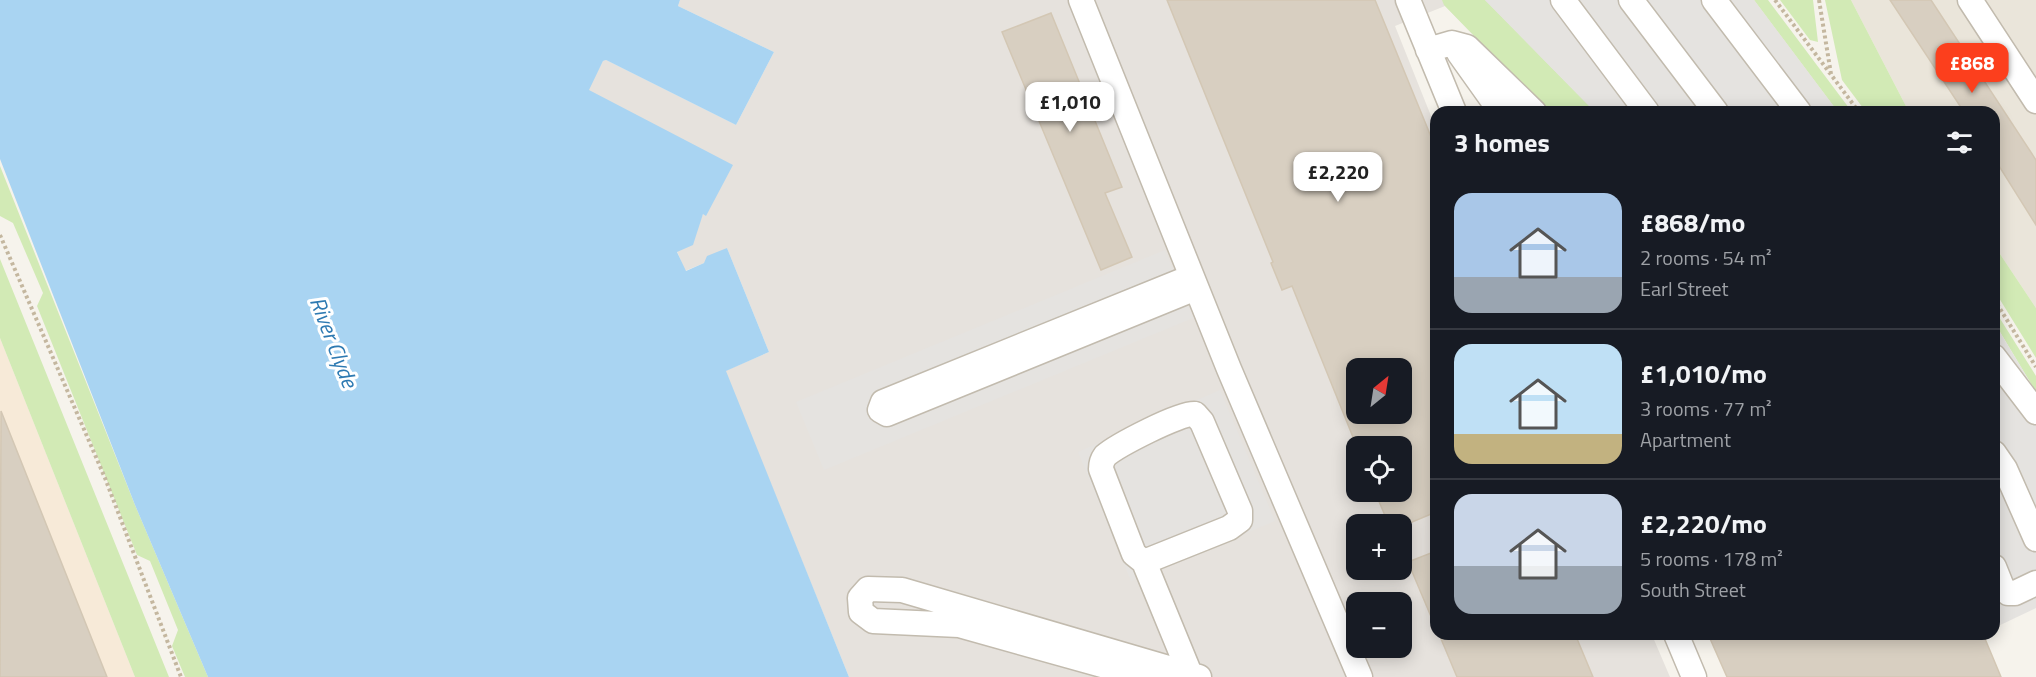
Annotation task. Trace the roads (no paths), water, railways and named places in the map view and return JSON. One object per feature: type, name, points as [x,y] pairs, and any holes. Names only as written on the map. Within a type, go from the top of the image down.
[{"type":"street","points":[[1081,0],[1194,283],[1360,677]]},
{"type":"street","points":[[1408,0],[1451,106]]},
{"type":"street","points":[[1563,0],[1642,106]]},
{"type":"street","points":[[1631,0],[1711,106]]},
{"type":"street","points":[[1714,0],[1794,106]]},
{"type":"street","points":[[1970,0],[2036,101]]},
{"type":"street","points":[[1428,50],[1452,43],[1459,44],[1476,54],[1528,106]]},
{"type":"street","points":[[1452,43],[1497,106]]},
{"type":"street","points":[[1194,283],[887,414],[880,410],[883,402],[1194,283]]},
{"type":"street","points":[[2000,365],[2036,412]]},
{"type":"street","points":[[1144,562],[1229,528],[1240,520],[1240,511],[1207,432],[1195,414],[1181,416],[1116,449],[1104,458],[1101,464],[1101,474],[1134,554],[1144,562],[1194,676]]},
{"type":"street","points":[[2000,462],[2036,539]]},
{"type":"street","points":[[2000,582],[2008,593],[2015,593],[2036,583]]},
{"type":"street","points":[[1145,677],[959,625],[927,621],[873,621],[861,612],[860,598],[865,591],[874,588],[902,590],[1194,676]]},
{"type":"street","points":[[1679,640],[1694,677]]},
{"type":"water","name":"River Clyde","points":[[0,0],[680,0],[678,6],[774,52],[736,125],[606,60],[603,61],[589,90],[733,165],[706,216],[703,214],[693,245],[677,252],[686,271],[704,263],[707,256],[727,248],[769,352],[726,371],[849,677],[208,677],[135,505],[0,159]]}]
